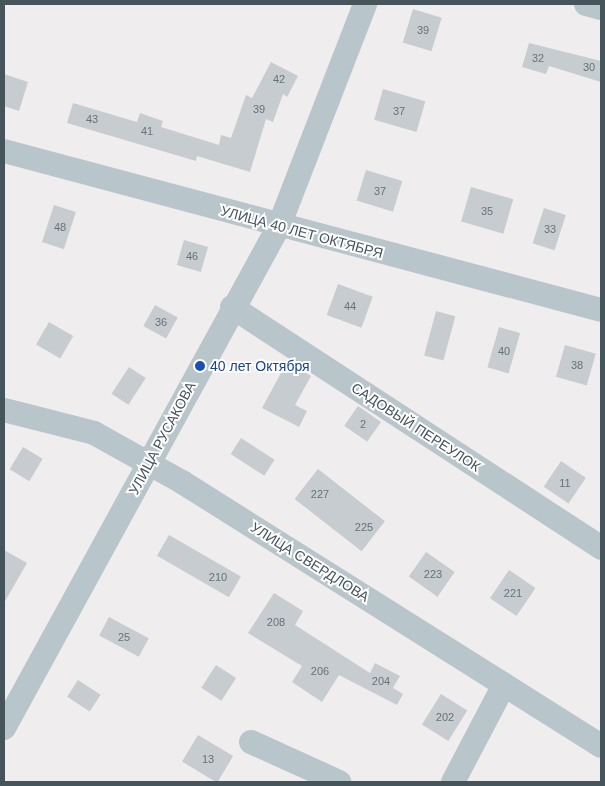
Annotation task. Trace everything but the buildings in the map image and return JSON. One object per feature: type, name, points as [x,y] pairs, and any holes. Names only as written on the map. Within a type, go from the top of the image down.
[{"type":"street","name":"УЛИЦА РУСАКОВА","points":[[4,728],[149,464],[232,306],[279,226],[365,4]]},
{"type":"street","points":[[586,4],[601,8]]},
{"type":"street","name":"УЛИЦА 40 ЛЕТ ОКТЯБРЯ","points":[[4,151],[279,226],[601,310]]},
{"type":"street","name":"САДОВЫЙ ПЕРЕУЛОК","points":[[232,306],[601,548]]},
{"type":"street","name":"УЛИЦА СВЕРДЛОВА","points":[[4,410],[94,433],[149,464],[601,746]]},
{"type":"street","points":[[453,782],[504,685]]},
{"type":"street","points":[[251,742],[339,782]]},
{"type":"place","name":"40 лет Октября","points":[[200,366]]}]
